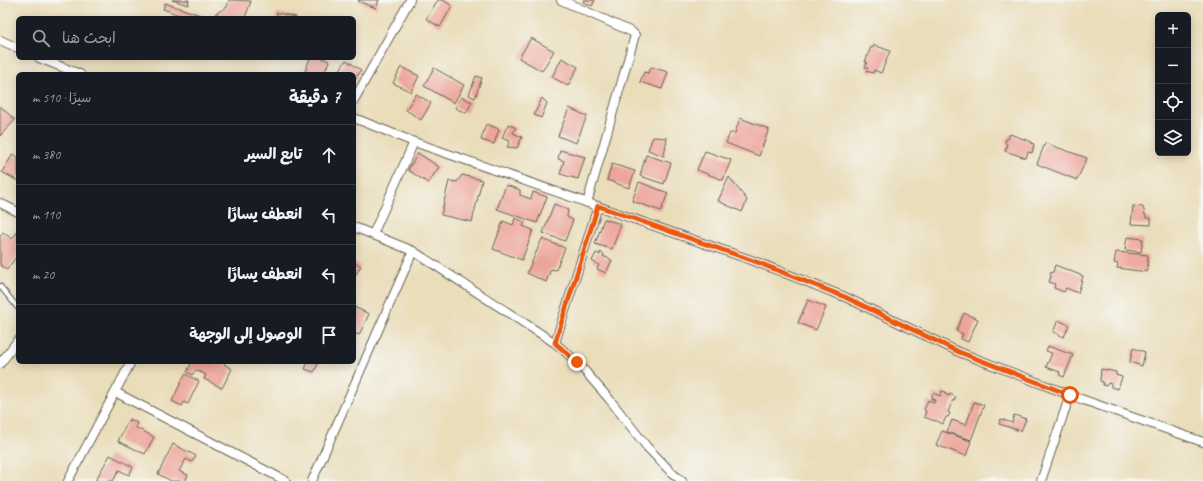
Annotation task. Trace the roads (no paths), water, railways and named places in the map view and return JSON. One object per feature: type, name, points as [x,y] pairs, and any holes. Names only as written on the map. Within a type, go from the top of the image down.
[{"type":"street","points":[[356,96],[410,0]]},
{"type":"street","points":[[561,0],[632,32],[635,35],[588,203]]},
{"type":"street","points":[[0,40],[16,47]]},
{"type":"street","points":[[44,60],[75,72]]},
{"type":"street","points":[[356,119],[414,142],[754,261],[838,294],[959,352],[1070,395],[1203,442]]},
{"type":"street","points":[[373,234],[414,142]]},
{"type":"street","points":[[0,203],[16,211]]},
{"type":"street","points":[[555,343],[598,206]]},
{"type":"street","points":[[356,227],[413,252],[555,343],[577,362],[610,400],[647,447],[672,473],[682,481]]},
{"type":"street","points":[[312,481],[413,252]]},
{"type":"street","points":[[0,364],[16,343]]},
{"type":"street","points":[[68,481],[130,364]]},
{"type":"street","points":[[115,392],[286,481]]},
{"type":"street","points":[[1041,481],[1070,395]]},
{"type":"lane","points":[[0,286],[16,306]]}]
